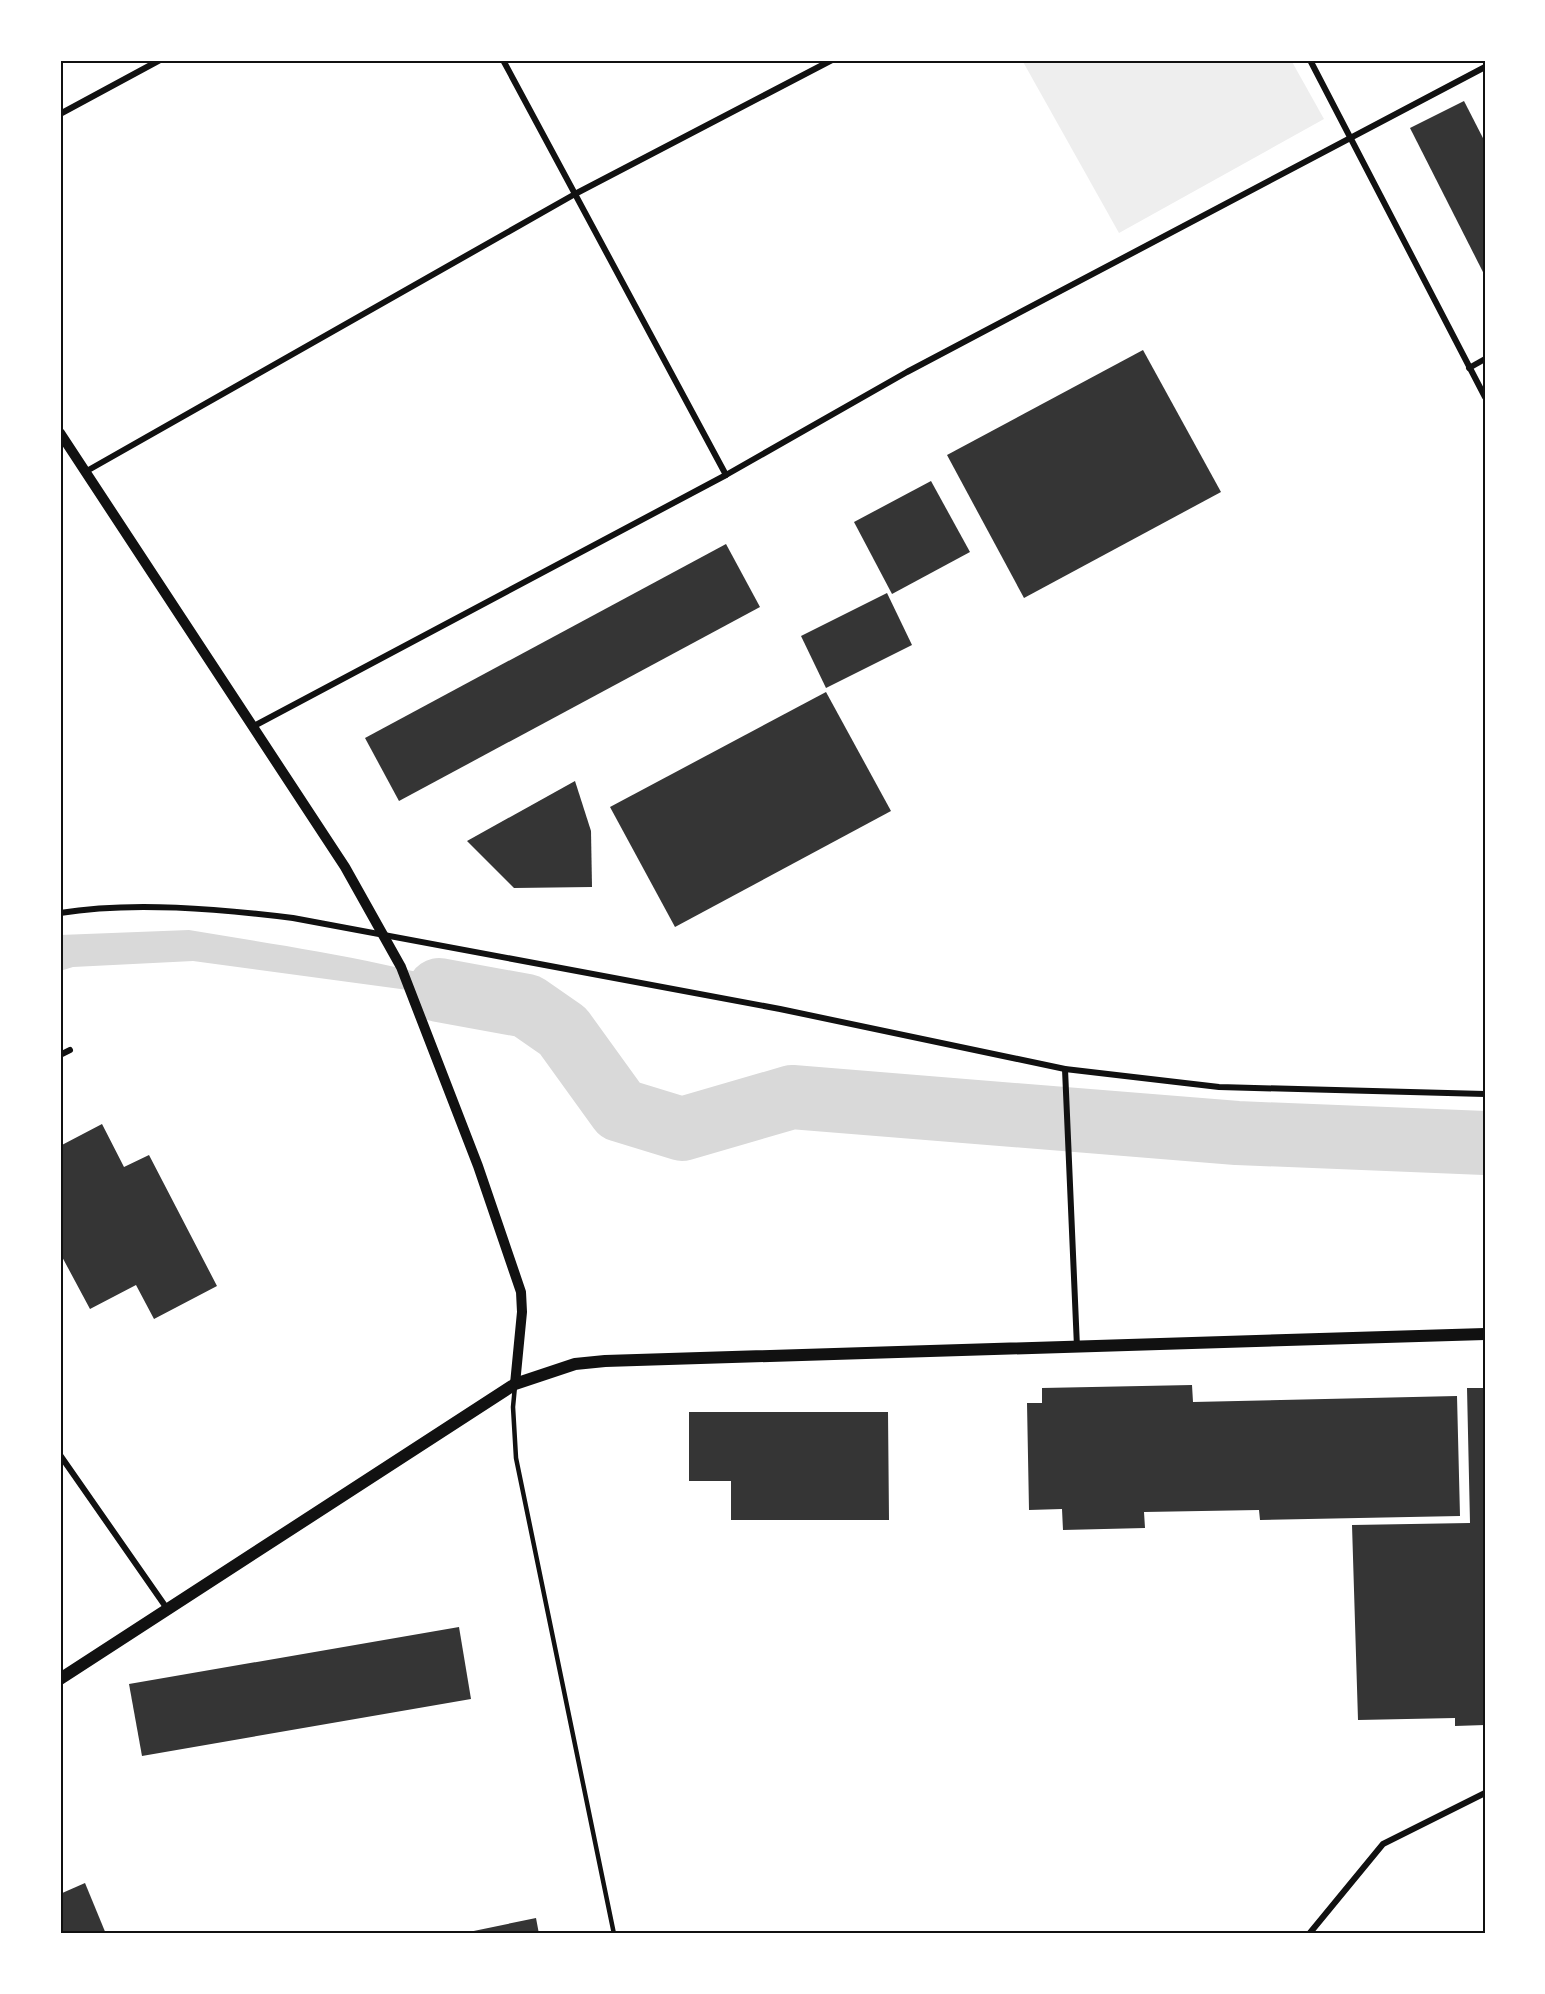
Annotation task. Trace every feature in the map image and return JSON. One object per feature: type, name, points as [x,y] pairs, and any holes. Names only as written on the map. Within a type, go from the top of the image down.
[{"type":"main road","points":[[60,1679],[515,1384],[575,1364],[605,1360],[1077,1348],[1485,1334]]},
{"type":"street","points":[[60,114],[160,60]]},
{"type":"street","points":[[504,60],[726,475]]},
{"type":"street","points":[[86,472],[575,194],[832,60]]},
{"type":"street","points":[[1310,60],[1485,397]]},
{"type":"street","points":[[254,726],[726,475],[907,372],[1485,67]]},
{"type":"street","points":[[1469,368],[1485,359]]},
{"type":"street","points":[[60,434],[345,867],[401,967],[478,1166],[521,1292],[522,1312],[515,1384]]},
{"type":"street","points":[[60,913],[138,908],[223,910],[293,918],[384,937],[780,1009],[1065,1069],[1219,1087],[1485,1094]]},
{"type":"street","points":[[60,1054],[70,1050]]},
{"type":"street","points":[[1065,1069],[1077,1348]]},
{"type":"street","points":[[60,1455],[168,1610]]},
{"type":"street","points":[[1309,1934],[1383,1844],[1485,1793]]},
{"type":"lane","points":[[515,1384],[513,1407],[516,1458],[614,1934]]},
{"type":"shaded area","points":[[1022,60],[1291,60],[1324,119],[1119,233]]},
{"type":"shaded area","points":[[189,930],[360,959],[445,979],[527,1006],[193,961],[73,967],[60,971],[60,935]]},
{"type":"building","points":[[1464,101],[1485,142],[1485,276],[1410,128]]},
{"type":"building","points":[[1143,350],[1221,492],[1024,598],[947,455]]},
{"type":"building","points":[[931,481],[970,552],[892,594],[854,522]]},
{"type":"building","points":[[726,544],[760,607],[399,801],[365,738]]},
{"type":"building","points":[[887,593],[912,645],[826,688],[801,636]]},
{"type":"building","points":[[826,692],[891,811],[675,927],[610,807]]},
{"type":"building","points":[[575,781],[591,831],[592,887],[514,888],[467,841]]},
{"type":"building","points":[[102,1124],[124,1167],[149,1155],[217,1286],[154,1319],[136,1285],[90,1309],[60,1253],[60,1146]]},
{"type":"building","points":[[1192,1385],[1193,1402],[1457,1396],[1460,1516],[1260,1520],[1259,1510],[1144,1512],[1145,1528],[1063,1530],[1062,1509],[1029,1510],[1027,1403],[1042,1403],[1042,1388]]},
{"type":"building","points":[[1467,1388],[1485,1388],[1485,1725],[1455,1726],[1455,1718],[1358,1720],[1352,1525],[1470,1523]]},
{"type":"building","points":[[689,1412],[888,1412],[889,1520],[731,1520],[731,1481],[689,1481]]},
{"type":"building","points":[[459,1627],[471,1699],[142,1756],[129,1684]]},
{"type":"building","points":[[85,1883],[106,1934],[60,1934],[60,1894]]},
{"type":"building","points":[[536,1918],[539,1934],[464,1934],[464,1933]]},
{"type":"waterway","points":[[439,990],[527,1006],[563,1031],[620,1110],[682,1129],[792,1097],[1237,1133],[1485,1143]]}]
